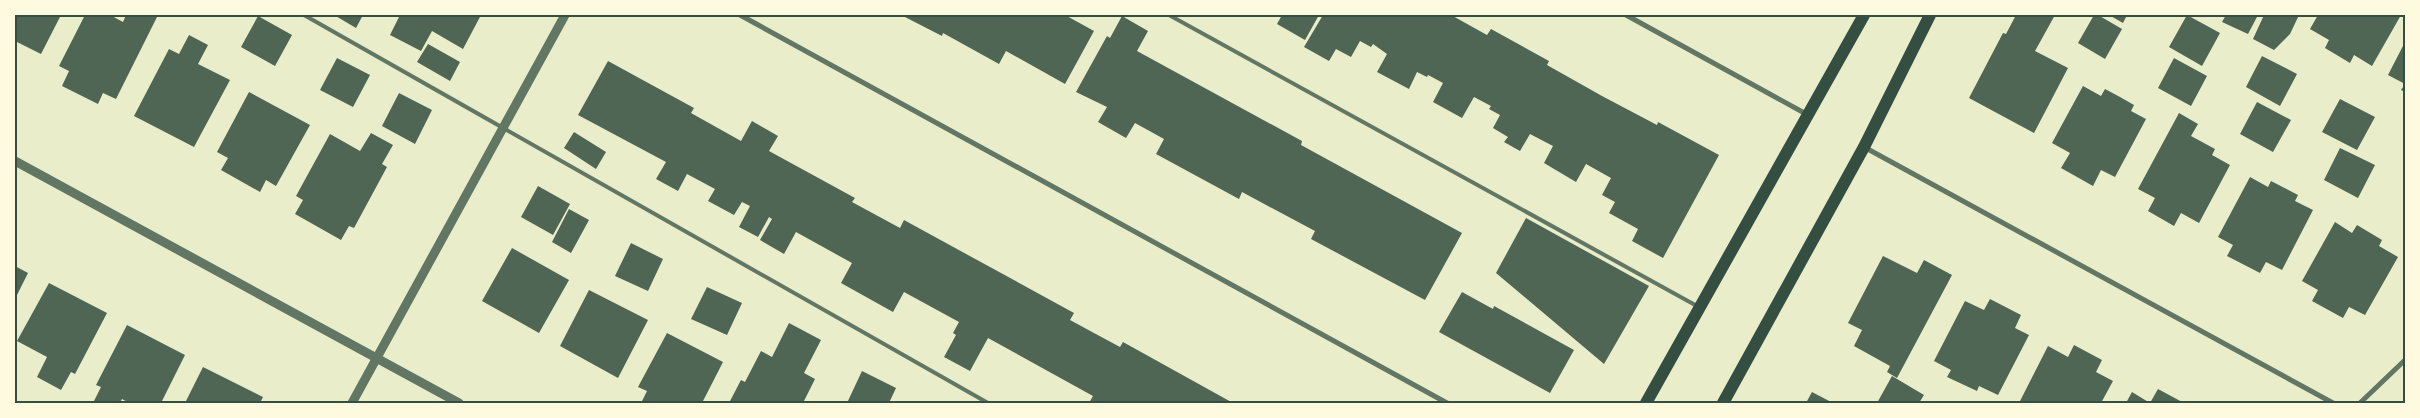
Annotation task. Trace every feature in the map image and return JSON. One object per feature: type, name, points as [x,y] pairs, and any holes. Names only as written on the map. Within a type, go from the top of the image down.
[{"type":"main road","points":[[1646,403],[1864,15]]},
{"type":"main road","points":[[1723,403],[1864,147],[1930,15]]},
{"type":"street","points":[[352,403],[565,15]]},
{"type":"street","points":[[740,15],[1447,403]]},
{"type":"street","points":[[1626,15],[1808,116]]},
{"type":"street","points":[[1864,147],[2333,403]]},
{"type":"street","points":[[15,161],[459,403]]},
{"type":"street","points":[[2360,403],[2405,360]]},
{"type":"lane","points":[[304,15],[988,403]]},
{"type":"lane","points":[[1169,15],[1700,308]]},
{"type":"building","points":[[15,15],[61,15],[41,54],[15,41]]},
{"type":"building","points":[[85,15],[110,15],[123,22],[126,15],[158,15],[116,99],[103,93],[98,104],[62,86],[69,71],[59,66]]},
{"type":"building","points":[[334,15],[363,15],[356,28]]},
{"type":"building","points":[[400,15],[481,15],[463,49],[432,31],[421,51],[390,35]]},
{"type":"building","points":[[901,15],[1065,15],[1094,31],[1065,84],[1006,51],[999,64],[943,33],[942,36]]},
{"type":"building","points":[[1282,15],[1319,15],[1305,40],[1277,24]]},
{"type":"building","points":[[1323,15],[1451,15],[1487,35],[1491,29],[1549,61],[1547,65],[1602,96],[1657,125],[1658,122],[1719,155],[1663,258],[1632,241],[1638,229],[1609,213],[1615,202],[1602,195],[1611,178],[1586,164],[1576,182],[1544,163],[1553,146],[1530,134],[1520,151],[1504,142],[1508,137],[1493,128],[1500,115],[1489,109],[1491,106],[1474,97],[1462,118],[1433,102],[1443,83],[1428,75],[1427,77],[1417,72],[1409,89],[1377,72],[1387,54],[1373,44],[1371,47],[1360,41],[1351,57],[1336,49],[1329,61],[1304,47]]},
{"type":"building","points":[[2016,15],[2055,15],[2035,51],[2068,68],[2034,133],[1969,98],[2003,33],[2006,34]]},
{"type":"building","points":[[2094,15],[2098,15],[2122,29],[2105,59],[2078,43]]},
{"type":"building","points":[[2109,15],[2127,15],[2123,23]]},
{"type":"building","points":[[2187,15],[2220,33],[2202,66],[2169,47]]},
{"type":"building","points":[[2226,15],[2258,15],[2248,34],[2222,22]]},
{"type":"building","points":[[2264,15],[2299,15],[2290,34],[2274,50],[2253,39]]},
{"type":"building","points":[[2318,15],[2401,15],[2372,66],[2354,55],[2350,63],[2325,48],[2329,40],[2310,29]]},
{"type":"building","points":[[258,16],[292,35],[275,66],[241,47]]},
{"type":"building","points":[[1122,16],[1148,31],[1137,51],[1302,141],[1301,145],[1462,233],[1425,300],[1311,239],[1315,231],[1242,192],[1239,199],[1156,154],[1164,139],[1135,123],[1126,138],[1098,122],[1107,107],[1076,92],[1107,36],[1110,38]]},
{"type":"building","points":[[189,35],[208,45],[198,64],[230,80],[194,147],[134,116],[169,49],[179,54]]},
{"type":"building","points":[[2405,42],[2405,84],[2388,75]]},
{"type":"building","points":[[428,44],[460,62],[450,81],[417,62]]},
{"type":"building","points":[[2262,56],[2297,74],[2280,106],[2246,87]]},
{"type":"building","points":[[337,58],[370,75],[353,107],[320,90]]},
{"type":"building","points":[[2174,58],[2207,76],[2191,106],[2158,88]]},
{"type":"building","points":[[608,61],[694,108],[691,113],[741,141],[752,121],[778,136],[769,151],[855,198],[852,202],[900,228],[904,220],[1074,313],[1070,320],[1120,347],[1123,342],[1233,403],[1089,403],[1093,396],[988,338],[970,371],[944,357],[956,335],[953,333],[959,322],[904,292],[893,312],[841,283],[852,263],[796,232],[784,254],[760,240],[772,219],[769,217],[758,237],[739,227],[750,206],[742,202],[734,215],[708,201],[715,189],[687,174],[678,191],[656,179],[666,162],[578,115]]},
{"type":"building","points":[[2405,84],[2405,92],[2401,90]]},
{"type":"building","points":[[2083,86],[2101,96],[2105,89],[2134,105],[2131,111],[2146,119],[2115,177],[2101,170],[2093,186],[2061,168],[2070,153],[2052,143]]},
{"type":"building","points":[[249,92],[310,125],[276,186],[266,180],[260,192],[221,170],[228,158],[217,152]]},
{"type":"building","points":[[399,93],[432,110],[415,144],[382,126]]},
{"type":"building","points":[[2340,99],[2375,117],[2357,150],[2322,132]]},
{"type":"building","points":[[2257,102],[2291,120],[2273,152],[2240,134]]},
{"type":"building","points":[[2179,113],[2198,124],[2191,136],[2215,149],[2212,155],[2230,165],[2199,223],[2181,213],[2174,226],[2148,211],[2155,198],[2138,189]]},
{"type":"building","points":[[574,132],[606,152],[596,169],[564,148]]},
{"type":"building","points":[[371,133],[393,145],[382,164],[387,167],[354,228],[349,226],[341,240],[295,214],[303,200],[296,196],[330,134],[360,151]]},
{"type":"building","points":[[2340,148],[2375,165],[2358,198],[2324,180]]},
{"type":"building","points":[[2250,177],[2268,187],[2271,181],[2298,195],[2295,201],[2313,210],[2282,270],[2266,262],[2260,273],[2227,256],[2233,245],[2218,237]]},
{"type":"building","points":[[538,186],[570,204],[553,235],[521,217]]},
{"type":"building","points":[[569,209],[589,220],[571,253],[552,242]]},
{"type":"building","points":[[1526,218],[1649,286],[1604,364],[1496,273]]},
{"type":"building","points":[[2335,222],[2352,233],[2357,225],[2382,240],[2379,246],[2398,257],[2365,315],[2349,307],[2343,318],[2312,301],[2318,290],[2302,281]]},
{"type":"building","points":[[631,243],[663,259],[648,291],[615,276]]},
{"type":"building","points":[[512,248],[569,280],[539,333],[482,301]]},
{"type":"building","points":[[1883,256],[1917,273],[1924,260],[1952,275],[1897,378],[1887,372],[1890,366],[1854,346],[1862,330],[1848,323]]},
{"type":"building","points":[[15,266],[28,273],[15,299]]},
{"type":"building","points":[[49,283],[107,313],[75,374],[71,372],[61,390],[37,377],[47,357],[17,341]]},
{"type":"building","points":[[707,287],[742,303],[727,335],[691,319]]},
{"type":"building","points":[[589,290],[648,320],[618,378],[560,346]]},
{"type":"building","points":[[1462,292],[1493,309],[1494,306],[1574,350],[1550,393],[1439,332]]},
{"type":"building","points":[[1990,299],[2021,315],[2015,328],[2029,335],[1998,395],[1979,386],[1977,391],[1947,377],[1951,370],[1934,361],[1965,301],[1984,310]]},
{"type":"building","points":[[789,323],[821,340],[804,373],[815,379],[803,403],[729,403],[741,380],[745,382],[761,351],[772,357]]},
{"type":"building","points":[[127,325],[185,355],[161,403],[129,403],[122,399],[120,403],[93,403],[101,387],[96,385]]},
{"type":"building","points":[[667,333],[723,362],[702,403],[641,403],[647,391],[638,387]]},
{"type":"building","points":[[2074,345],[2102,360],[2096,372],[2113,381],[2101,403],[2019,403],[2048,346],[2068,357]]},
{"type":"building","points":[[203,367],[263,397],[260,403],[185,403]]},
{"type":"building","points":[[862,371],[896,388],[889,403],[847,403]]},
{"type":"building","points":[[1892,376],[1924,395],[1919,403],[1877,403]]},
{"type":"building","points":[[2158,389],[2184,403],[2150,403]]},
{"type":"building","points":[[1812,392],[1833,403],[1806,403]]},
{"type":"building","points":[[2132,392],[2150,403],[2126,403]]}]
